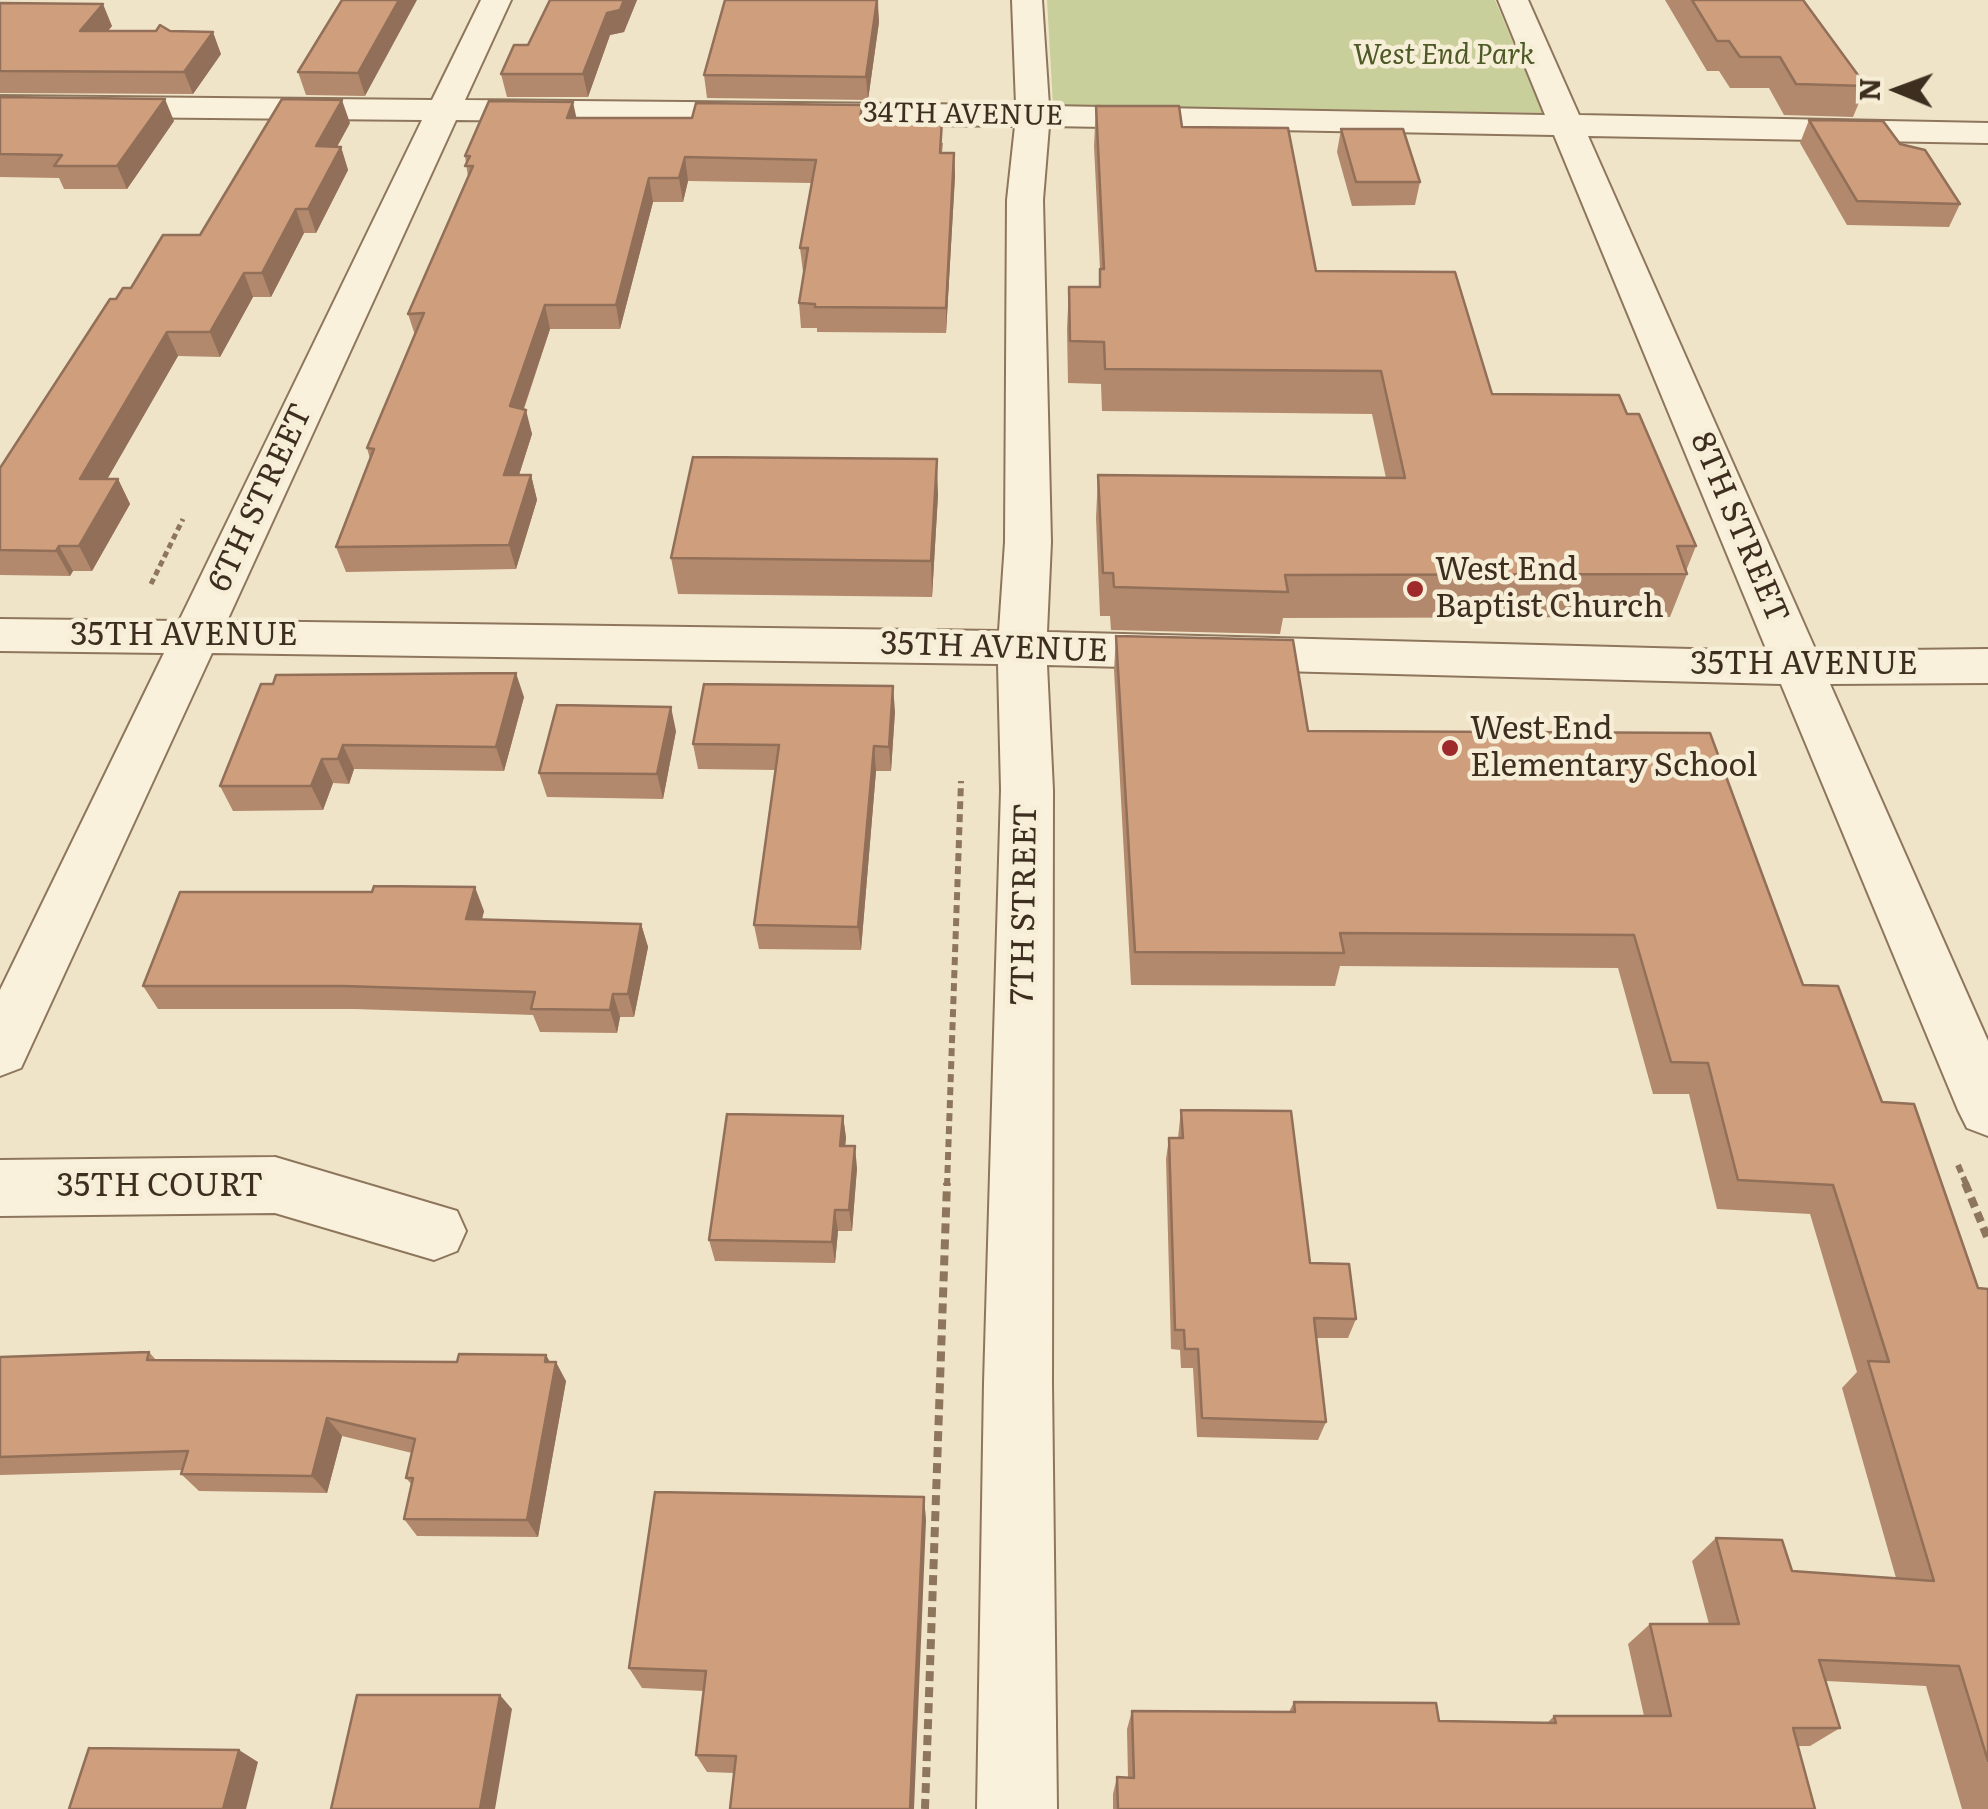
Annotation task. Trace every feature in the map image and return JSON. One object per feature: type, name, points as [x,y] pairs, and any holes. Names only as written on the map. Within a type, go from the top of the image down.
[{"type":"street","name":"6TH STREET","points":[[0,1051],[496,0]]},
{"type":"street","name":"7TH STREET","points":[[1017,1809],[1027,790],[1022,650],[1028,542],[1024,200],[1033,116],[1027,0]]},
{"type":"street","name":"8TH STREET","points":[[1513,0],[1988,1110]]},
{"type":"street","name":"34TH AVENUE","points":[[0,106],[1033,116],[1988,133]]},
{"type":"street","name":"35TH AVENUE","points":[[0,635],[824,643],[1799,668],[1988,666]]},
{"type":"street","name":"35TH COURT","points":[[0,1188],[276,1185],[434,1232]]},
{"type":"path","points":[[925,1809],[961,777]]},
{"type":"green space","name":"West End Park","points":[[1047,0],[1495,0],[1543,113],[1053,105]]},
{"type":"building","points":[[342,0],[399,0],[358,73],[298,72]]},
{"type":"building","points":[[550,0],[624,0],[620,10],[607,13],[583,74],[501,74],[514,45],[528,45]]},
{"type":"building","points":[[725,0],[877,0],[866,77],[704,75]]},
{"type":"building","points":[[1692,0],[1803,0],[1866,86],[1796,84],[1780,57],[1740,57],[1729,41],[1717,41]]},
{"type":"building","points":[[0,3],[103,4],[80,31],[156,31],[160,25],[170,31],[213,32],[184,72],[0,71]]},
{"type":"building","points":[[0,97],[165,99],[117,166],[54,166],[62,155],[0,154]]},
{"type":"building","points":[[282,99],[342,100],[316,146],[341,147],[308,209],[296,209],[262,273],[244,273],[210,332],[167,332],[80,479],[118,479],[79,546],[59,546],[56,551],[0,550],[0,468],[110,299],[116,299],[123,288],[131,288],[163,235],[200,235]]},
{"type":"building","points":[[489,101],[573,102],[567,118],[692,118],[696,103],[862,105],[860,119],[942,120],[940,153],[954,153],[946,308],[815,307],[799,303],[808,248],[800,248],[816,160],[685,157],[679,178],[649,178],[616,305],[545,305],[510,406],[526,410],[504,475],[531,475],[509,545],[336,547],[374,449],[367,448],[424,313],[408,314],[473,166],[465,166],[470,156],[465,156]]},
{"type":"building","points":[[1096,106],[1179,106],[1182,127],[1288,128],[1316,271],[1455,272],[1492,394],[1619,395],[1627,414],[1639,414],[1696,546],[1677,546],[1687,574],[1285,575],[1288,592],[1114,587],[1113,573],[1103,573],[1098,475],[1405,478],[1381,371],[1105,369],[1104,342],[1070,341],[1069,287],[1100,287],[1100,269],[1104,269]]},
{"type":"building","points":[[1809,120],[1883,121],[1900,144],[1925,150],[1960,204],[1857,201]]},
{"type":"building","points":[[1341,129],[1403,129],[1420,182],[1356,182]]},
{"type":"building","points":[[693,457],[937,459],[931,561],[671,558]]},
{"type":"building","points":[[1116,636],[1293,640],[1308,731],[1710,733],[1803,985],[1838,986],[1882,1102],[1914,1104],[1978,1288],[1988,1289],[1988,1761],[1959,1666],[1819,1660],[1840,1728],[1793,1728],[1815,1809],[1118,1809],[1117,1777],[1134,1778],[1132,1711],[1295,1712],[1294,1702],[1436,1703],[1439,1721],[1556,1723],[1554,1716],[1671,1716],[1650,1624],[1739,1624],[1716,1538],[1782,1540],[1792,1571],[1934,1581],[1868,1361],[1889,1362],[1833,1185],[1738,1180],[1708,1063],[1671,1062],[1634,935],[1340,933],[1344,953],[1135,952]]},
{"type":"building","points":[[516,673],[496,747],[343,745],[338,759],[322,759],[311,786],[220,786],[261,684],[273,684],[276,675]]},
{"type":"building","points":[[704,684],[893,686],[889,747],[874,746],[858,927],[754,925],[779,745],[693,744]]},
{"type":"building","points":[[557,705],[671,707],[657,774],[539,773]]},
{"type":"building","points":[[374,886],[475,887],[466,919],[641,924],[628,994],[613,994],[610,1010],[531,1009],[535,992],[343,986],[143,986],[180,892],[372,892]]},
{"type":"building","points":[[1181,1110],[1291,1111],[1310,1263],[1349,1264],[1356,1319],[1314,1318],[1326,1422],[1202,1418],[1198,1349],[1185,1349],[1184,1330],[1175,1330],[1169,1138],[1183,1138]]},
{"type":"building","points":[[727,1114],[843,1116],[840,1146],[855,1146],[849,1210],[835,1210],[832,1242],[709,1240]]},
{"type":"building","points":[[149,1352],[147,1360],[457,1362],[459,1354],[546,1355],[545,1362],[556,1362],[527,1520],[404,1519],[413,1478],[406,1478],[415,1439],[327,1418],[312,1476],[181,1474],[188,1451],[0,1457],[0,1357]]},
{"type":"building","points":[[655,1492],[924,1497],[910,1809],[730,1809],[736,1756],[696,1755],[706,1671],[629,1668]]},
{"type":"building","points":[[357,1695],[500,1695],[480,1809],[331,1809]]},
{"type":"building","points":[[89,1748],[239,1750],[223,1809],[69,1809]]},
{"type":"place","name":"West End Baptist Church","points":[[1415,589]]},
{"type":"place","name":"West End Elementary School","points":[[1450,748]]}]
